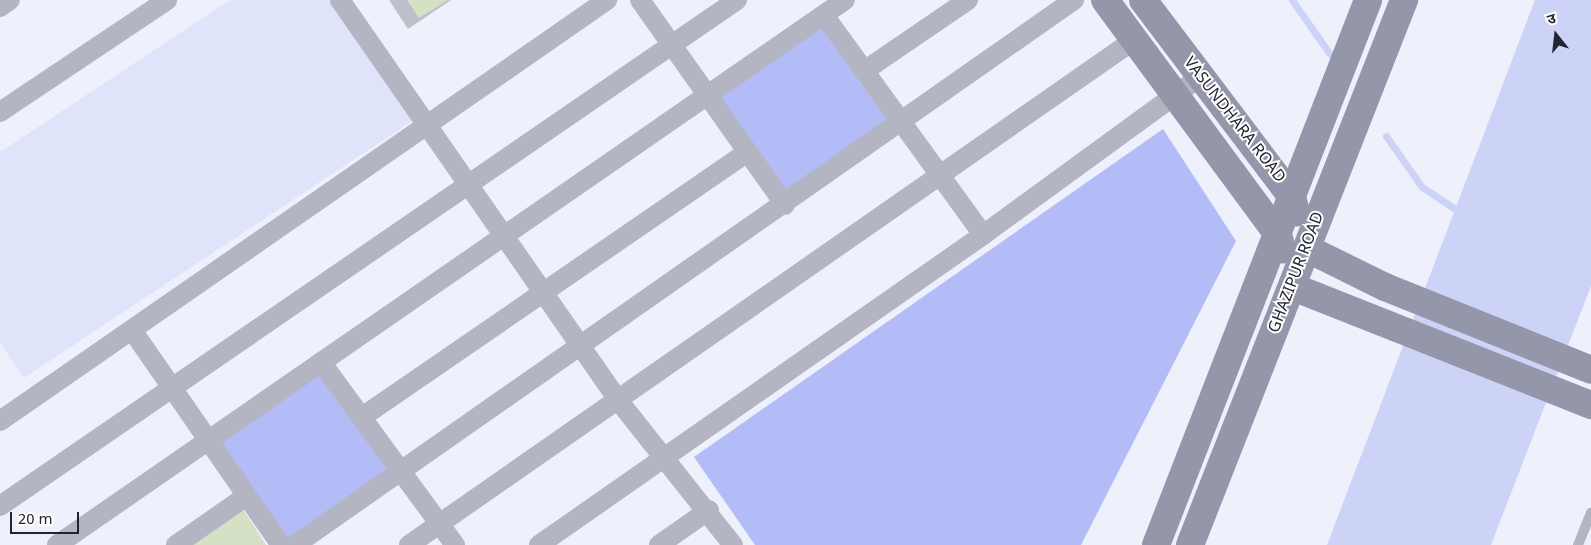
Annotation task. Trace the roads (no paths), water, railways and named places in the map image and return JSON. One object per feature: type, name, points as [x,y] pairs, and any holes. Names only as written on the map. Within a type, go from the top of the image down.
[{"type":"street","points":[[0,7],[10,0]]},
{"type":"street","points":[[0,112],[168,0]]},
{"type":"street","points":[[340,0],[506,235],[543,292],[584,345],[618,400],[709,510],[733,545]]},
{"type":"street","points":[[0,421],[607,0]]},
{"type":"street","points":[[640,0],[785,205]]},
{"type":"street","points":[[0,506],[738,0]]},
{"type":"street","points":[[57,545],[845,0]]},
{"type":"street","points":[[864,71],[968,0]]},
{"type":"street","points":[[295,545],[785,205],[1074,0]]},
{"type":"street","name":"VASUNDHARA ROAD","points":[[1105,0],[1278,235]]},
{"type":"street","name":"VASUNDHARA ROAD","points":[[1143,0],[1292,197],[1308,249]]},
{"type":"street","name":"GHAZIPUR ROAD","points":[[1156,545],[1368,0]]},
{"type":"street","name":"GHAZIPUR ROAD","points":[[1190,545],[1308,249],[1404,0]]},
{"type":"street","points":[[824,15],[983,235]]},
{"type":"street","points":[[409,545],[1134,40]]},
{"type":"street","points":[[539,545],[983,235],[1200,77]]},
{"type":"street","points":[[362,417],[747,152]]},
{"type":"street","points":[[1278,235],[1293,287],[1591,405]]},
{"type":"street","points":[[1308,249],[1385,287],[1591,370]]},
{"type":"street","points":[[132,330],[245,497],[281,545]]},
{"type":"street","points":[[321,362],[455,545]]},
{"type":"street","points":[[176,545],[245,497]]},
{"type":"street","points":[[660,545],[709,510]]},
{"type":"lane","points":[[1578,545],[1591,512]]},
{"type":"waterway","points":[[1292,0],[1330,54]]},
{"type":"waterway","points":[[1386,136],[1422,187],[1463,214]]}]
